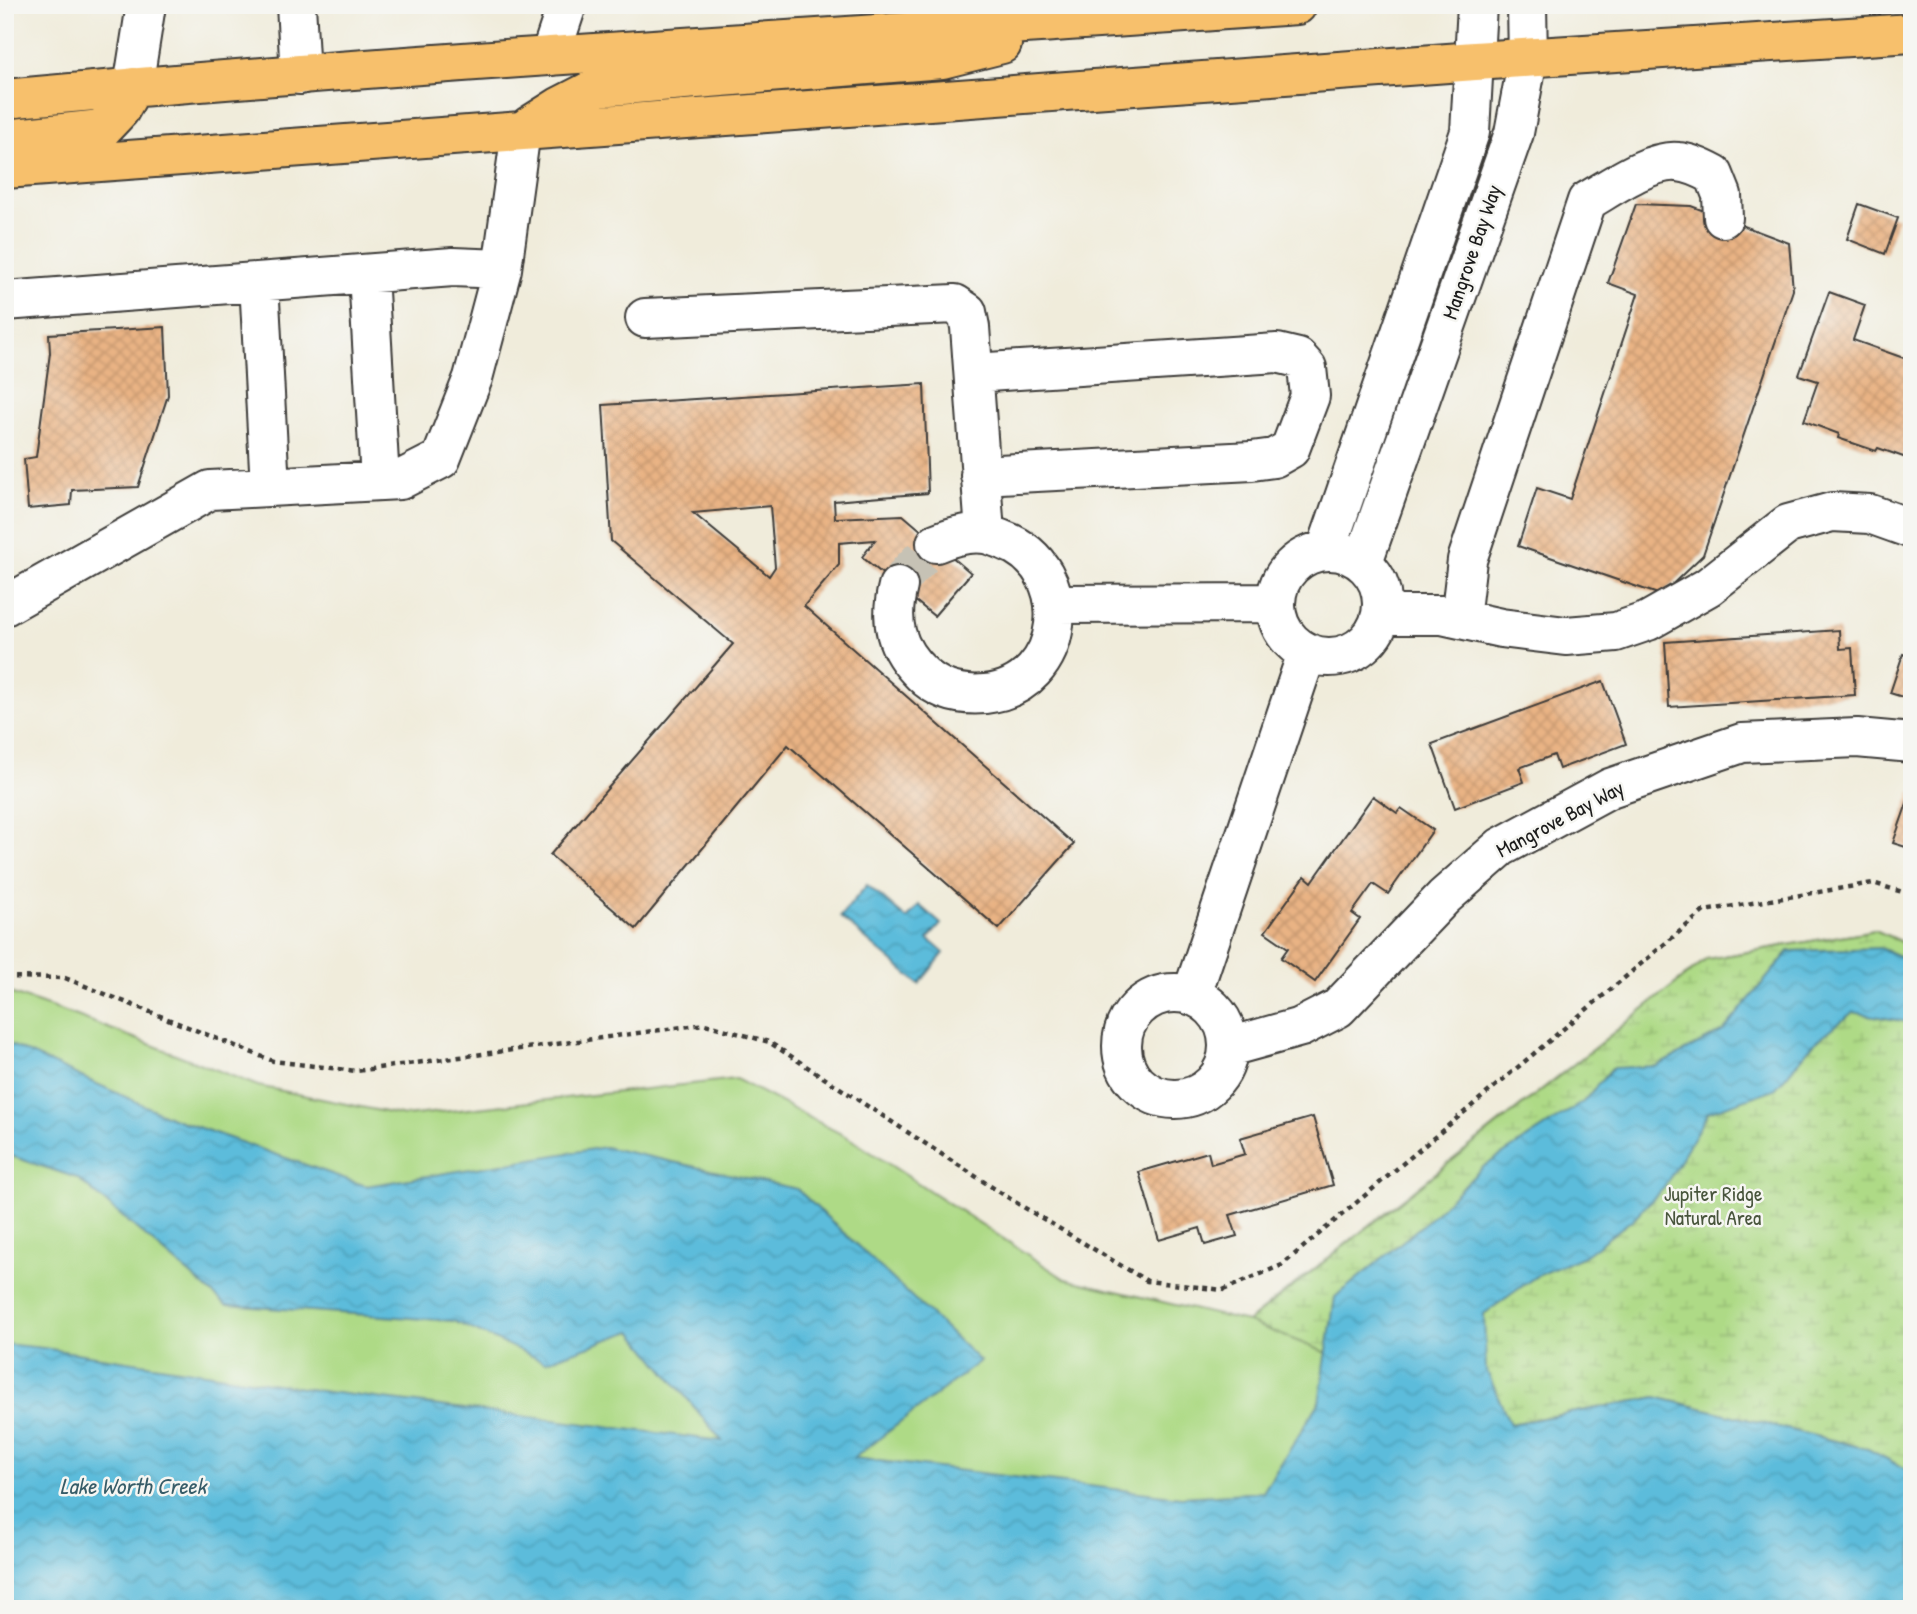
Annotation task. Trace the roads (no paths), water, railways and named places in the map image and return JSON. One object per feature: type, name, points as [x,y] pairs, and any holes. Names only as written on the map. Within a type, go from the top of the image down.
[{"type":"main road","points":[[5,99],[550,56],[1297,5]]},
{"type":"main road","points":[[521,131],[598,87],[942,59],[1106,19]]},
{"type":"main road","points":[[5,169],[1475,61],[1912,33]]},
{"type":"main road","points":[[5,139],[102,128],[120,110],[133,87]]},
{"type":"street","points":[[133,87],[146,5]]},
{"type":"street","points":[[296,5],[300,75]]},
{"type":"street","points":[[550,56],[567,5]]},
{"type":"street","name":"Mangrove Bay Way","points":[[1326,550],[1470,132],[1477,5]]},
{"type":"street","name":"Mangrove Bay Way","points":[[1363,562],[1514,133],[1528,58],[1527,5]]},
{"type":"street","points":[[5,606],[210,490],[400,480],[441,459],[473,378],[502,269],[521,131]]},
{"type":"street","points":[[1461,619],[1467,560],[1587,201],[1632,175],[1676,161],[1698,166],[1714,175],[1722,195],[1723,218]]},
{"type":"street","points":[[5,301],[453,267],[502,269]]},
{"type":"street","points":[[368,274],[380,481]]},
{"type":"street","points":[[258,282],[270,487]]},
{"type":"street","points":[[645,318],[955,304],[967,312],[985,534]]},
{"type":"street","points":[[974,373],[1277,353],[1298,358],[1307,368],[1310,396],[1290,449],[1274,458],[980,475]]},
{"type":"street","points":[[1381,615],[1442,615],[1501,628],[1566,636],[1616,632],[1648,621],[1708,587],[1788,524],[1832,512],[1870,514],[1912,529]]},
{"type":"street","points":[[898,586],[892,607],[895,631],[907,660],[932,684],[965,696],[999,693],[1027,677],[1046,655],[1055,628],[1055,604],[1043,569],[1018,545],[985,534],[960,534],[936,543]]},
{"type":"street","points":[[1326,550],[1345,553],[1363,562],[1380,586],[1382,595],[1381,615],[1376,629],[1366,643],[1353,652],[1322,658],[1294,645],[1277,618],[1275,603],[1279,583],[1291,567],[1307,555],[1326,550]]},
{"type":"street","points":[[1055,604],[1275,603]]},
{"type":"street","points":[[1192,994],[1307,653]]},
{"type":"street","name":"Mangrove Bay Way","points":[[1229,1047],[1301,1027],[1338,1009],[1444,897],[1501,847],[1610,788],[1742,743],[1857,738],[1912,743]]},
{"type":"street","points":[[1172,992],[1192,994],[1210,1004],[1226,1028],[1229,1047],[1223,1071],[1213,1084],[1200,1093],[1169,1099],[1154,1095],[1140,1087],[1130,1075],[1124,1060],[1122,1044],[1126,1025],[1137,1008],[1153,997],[1172,992]]},
{"type":"water","points":[[867,885],[907,919],[919,905],[941,924],[928,939],[944,953],[919,984],[840,917]]},
{"type":"water","name":"Lake Worth Creek","points":[[1881,948],[1912,962],[1912,1023],[1853,1012],[1814,1043],[1775,1089],[1708,1112],[1664,1188],[1632,1220],[1584,1256],[1535,1277],[1484,1314],[1486,1369],[1510,1424],[1656,1397],[1868,1449],[1912,1472],[1912,1609],[5,1609],[5,1344],[328,1392],[722,1441],[632,1331],[545,1362],[454,1321],[226,1305],[77,1178],[5,1154],[5,1045],[9,1044],[172,1118],[366,1186],[605,1147],[797,1189],[980,1361],[854,1458],[1181,1497],[1263,1492],[1319,1403],[1335,1297],[1426,1222],[1483,1167],[1583,1102],[1612,1068],[1657,1066],[1723,1031],[1789,951]]},
{"type":"tunnel","points":[[898,586],[936,543]]},
{"type":"park label","name":"Jupiter Ridge Natural Area","points":[[1713,1206]]}]
